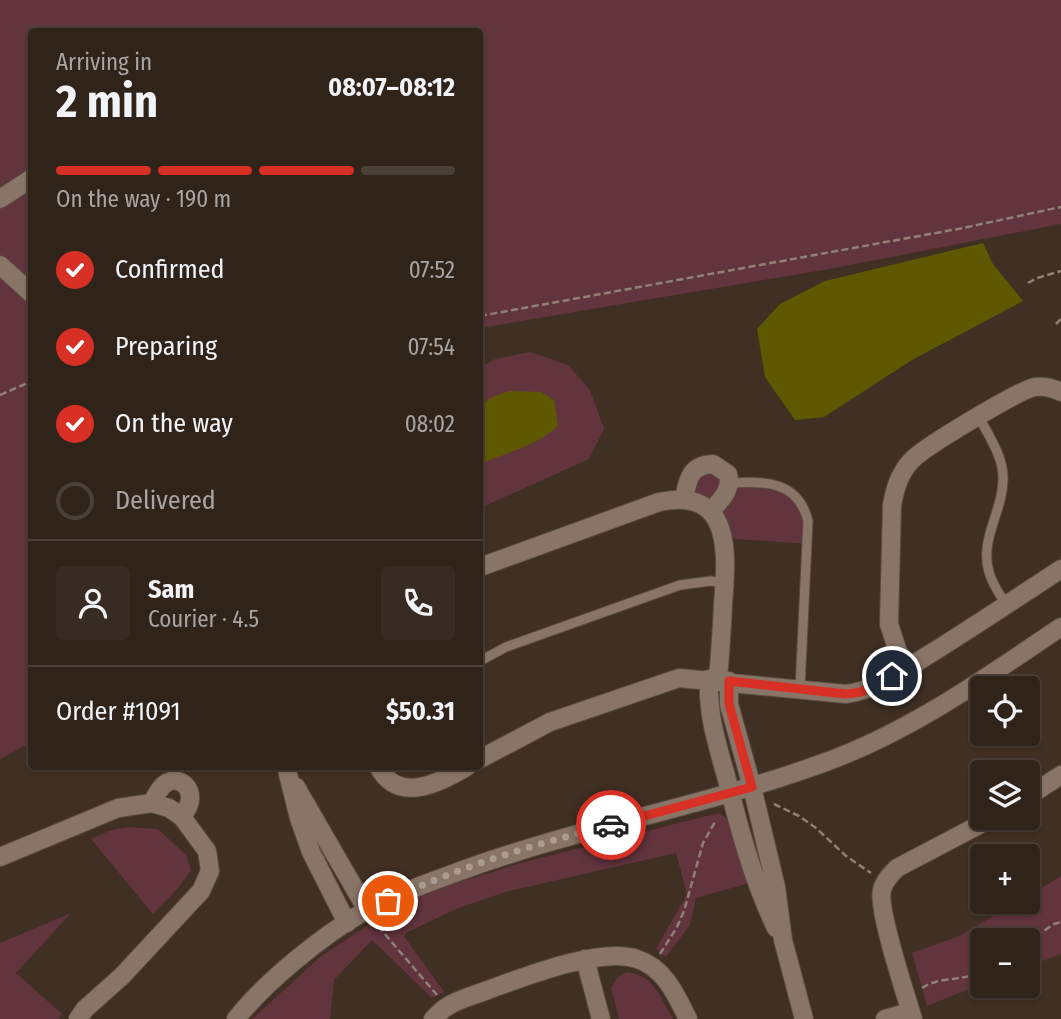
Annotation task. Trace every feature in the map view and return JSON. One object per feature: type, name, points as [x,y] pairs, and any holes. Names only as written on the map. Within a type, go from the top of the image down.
[{"type":"street","points":[[0,199],[28,181]]},
{"type":"street","points":[[0,265],[28,290]]},
{"type":"street","points":[[908,667],[892,637],[888,612],[892,505],[895,489],[906,467],[923,449],[1029,389],[1038,386],[1056,390]]},
{"type":"street","points":[[684,498],[691,473],[696,467],[713,464],[722,468],[730,483],[727,492],[711,511]]},
{"type":"street","points":[[483,565],[659,502],[684,498],[711,511],[724,538],[726,559],[719,680],[710,716],[737,822],[760,894],[782,940]]},
{"type":"street","points":[[483,757],[550,722],[679,678],[846,694],[861,692],[908,667],[1061,569]]},
{"type":"street","points":[[236,1019],[293,963],[367,910],[419,886],[490,860],[578,833],[752,787],[836,758],[907,727],[1061,627]]},
{"type":"street","points":[[719,680],[729,704],[752,787],[776,887],[782,940],[804,1019]]},
{"type":"street","points":[[286,770],[311,852],[347,923]]},
{"type":"street","points":[[287,770],[367,910]]},
{"type":"street","points":[[381,770],[389,782],[401,788],[426,787],[444,781],[462,770]]},
{"type":"street","points":[[1040,789],[1061,775]]},
{"type":"street","points":[[152,803],[162,786],[168,782],[176,780],[183,783],[190,793],[190,799],[182,817]]},
{"type":"street","points":[[0,857],[118,808],[152,803],[169,808],[182,817],[207,851],[210,871],[201,891],[78,1019]]},
{"type":"street","points":[[885,1019],[910,1010],[883,912],[883,886],[897,868],[970,829]]},
{"type":"street","points":[[433,1019],[446,1007],[458,1001],[526,976],[585,960],[621,956],[636,958],[652,966],[666,979],[688,1019]]},
{"type":"street","points":[[585,960],[601,1019]]},
{"type":"lane","points":[[979,417],[1001,461],[1003,475],[999,506],[987,544],[987,559],[994,585],[1007,606]]},
{"type":"lane","points":[[730,483],[750,482],[782,486],[794,493],[806,511],[808,522],[800,688]]},
{"type":"lane","points":[[483,658],[506,647],[680,585],[698,582],[725,583]]},
{"type":"path","points":[[483,315],[963,228],[1061,207]]},
{"type":"path","points":[[1028,284],[1037,278],[1061,271]]},
{"type":"path","points":[[1056,324],[1061,320]]},
{"type":"path","points":[[0,396],[28,383]]},
{"type":"path","points":[[752,787],[775,805],[799,816],[816,828],[883,886]]},
{"type":"path","points":[[660,954],[684,911],[703,843],[716,820]]},
{"type":"path","points":[[1040,934],[1061,922]]},
{"type":"path","points":[[378,926],[438,997]]},
{"type":"path","points":[[910,1010],[928,984],[970,975]]},
{"type":"shaded area","points":[[0,0],[1061,0],[1061,224],[835,268],[483,327],[483,28],[28,28],[28,744],[0,759]]},
{"type":"shaded area","points":[[983,243],[993,264],[1023,301],[912,360],[824,417],[795,420],[765,377],[757,329],[780,304],[825,281]]},
{"type":"shaded area","points":[[530,352],[568,365],[590,390],[604,429],[589,459],[483,507],[483,366],[495,359]]},
{"type":"shaded area","points":[[509,391],[541,392],[554,400],[558,426],[531,443],[483,463],[483,404],[490,398]]},
{"type":"shaded area","points":[[704,464],[730,483],[766,484],[802,502],[807,544],[724,538],[692,501],[687,483]]},
{"type":"shaded area","points":[[718,813],[730,820],[753,882],[696,898],[690,925],[666,957],[656,949],[687,894],[676,853],[505,892],[456,909],[406,933],[404,936],[444,992],[432,998],[372,940],[334,980],[330,1019],[252,1019],[320,957],[388,912],[437,889],[521,863]]},
{"type":"shaded area","points":[[128,827],[158,829],[186,855],[191,870],[153,914],[91,839],[111,830]]},
{"type":"shaded area","points":[[1061,876],[1061,954],[1040,962],[1040,928],[973,928],[997,914],[1040,914],[1040,889]]},
{"type":"shaded area","points":[[71,913],[16,973],[62,1014],[58,1019],[0,1019],[0,943]]},
{"type":"shaded area","points":[[970,930],[970,989],[927,1006],[912,953]]},
{"type":"shaded area","points":[[626,972],[650,982],[673,1019],[619,1019],[611,988],[617,978]]},
{"type":"way so far","points":[[388,901],[419,886],[490,860],[611,825]]},
{"type":"route","points":[[611,825],[752,787],[729,704],[729,681],[846,694],[861,692],[892,676]]}]
